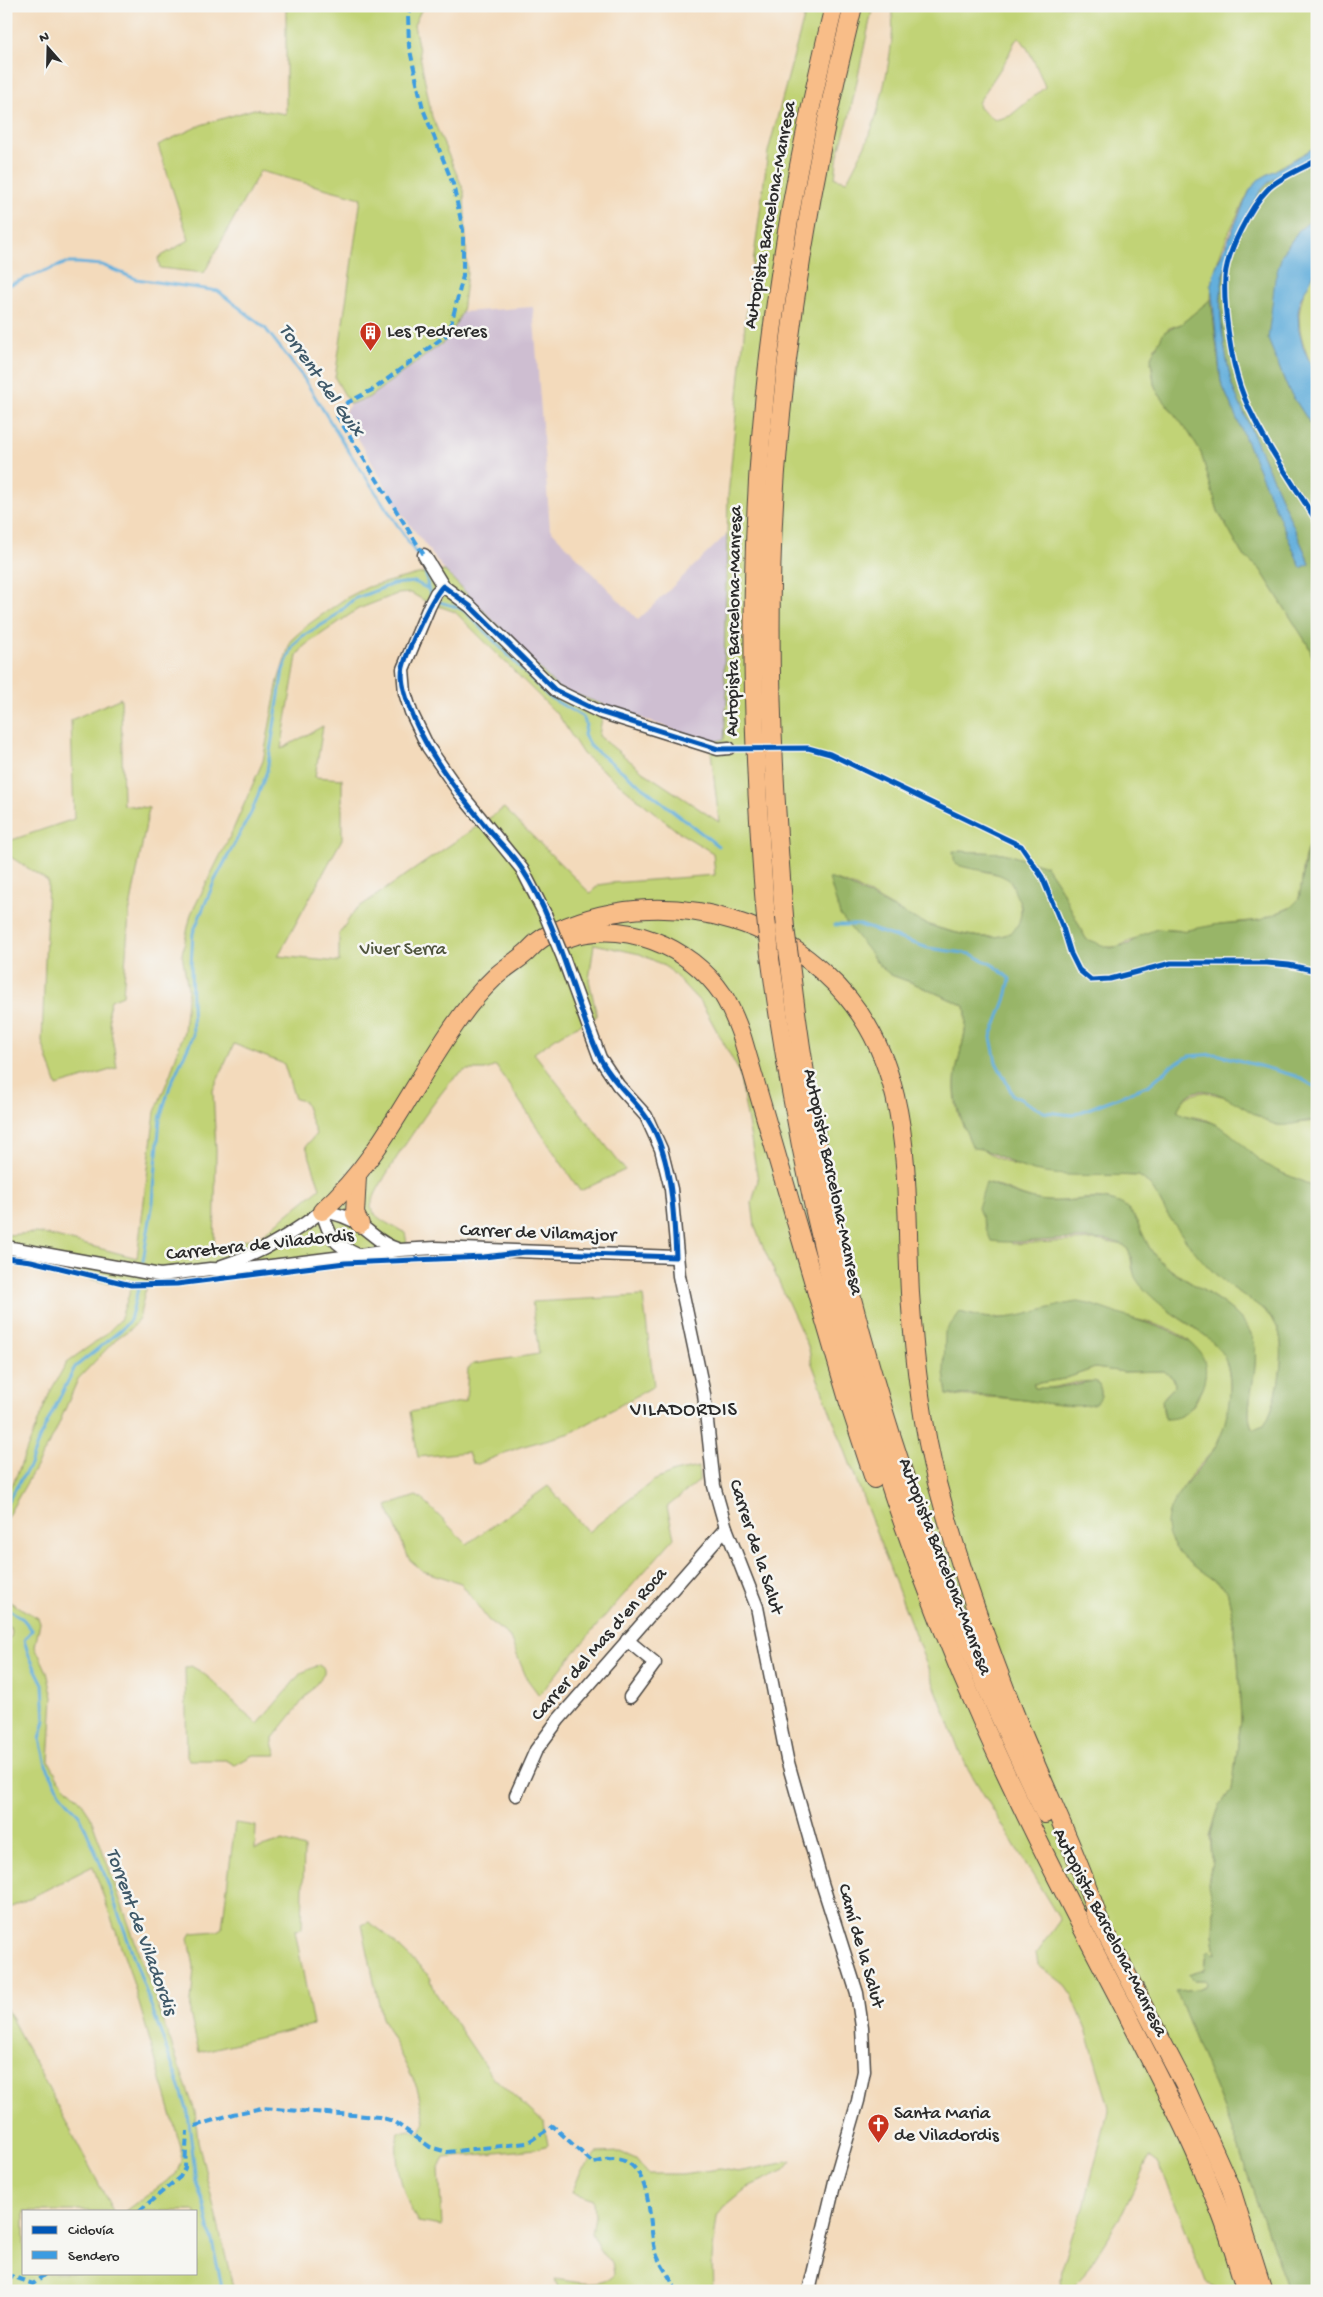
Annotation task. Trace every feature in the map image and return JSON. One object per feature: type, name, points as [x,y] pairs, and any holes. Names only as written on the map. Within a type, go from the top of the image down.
[{"type":"highway","name":"Autopista Barcelona-Manresa","points":[[834,6],[802,149],[784,252],[769,356],[759,475],[754,571],[754,730],[766,918],[787,1073],[806,1179],[855,1377],[885,1474],[946,1640],[1030,1825],[1176,2109],[1220,2209],[1246,2291]]},
{"type":"highway","name":"Autopista Barcelona-Manresa","points":[[853,6],[820,152],[802,251],[788,356],[776,472],[771,656],[772,730],[777,831],[785,928],[804,1070],[835,1224],[872,1372],[902,1468],[938,1569],[997,1713],[1099,1920],[1184,2084],[1231,2189],[1263,2291]]},
{"type":"highway","points":[[322,1211],[357,1176],[374,1153],[427,1067],[463,1014],[495,977],[534,944],[547,936],[596,916],[620,911],[665,908],[717,915],[742,923],[778,939],[805,957],[844,993],[866,1024],[890,1074],[901,1121],[906,1172],[915,1356],[925,1431],[935,1476],[957,1555],[984,1636],[1021,1730],[1084,1873],[1099,1920]]},
{"type":"highway","points":[[528,951],[582,934],[601,932],[635,935],[662,944],[691,962],[712,982],[723,996],[742,1037],[843,1384],[879,1493],[955,1682],[978,1730],[1030,1825]]},
{"type":"highway","points":[[357,1176],[355,1214],[360,1224]]},
{"type":"street","points":[[424,555],[440,590],[470,606],[555,690],[600,712],[718,749],[729,748]]},
{"type":"street","name":"Carrer de la Salut","points":[[440,590],[429,607],[403,669],[404,687],[411,712],[428,747],[460,793],[522,869],[545,914],[564,960],[600,1058],[618,1085],[646,1116],[661,1149],[671,1189],[676,1257],[704,1394],[714,1486],[726,1528],[757,1607],[788,1759]]},
{"type":"street","points":[[322,1211],[343,1216],[360,1224],[384,1244],[399,1250]]},
{"type":"street","points":[[322,1211],[330,1236],[338,1245],[358,1255]]},
{"type":"street","points":[[210,1269],[261,1252],[300,1228],[322,1211]]},
{"type":"street","name":"Carretera de Viladordis","points":[[6,1247],[50,1254],[138,1273],[173,1274],[210,1269],[238,1270],[399,1250]]},
{"type":"street","name":"Carrer de Vilamajor","points":[[399,1250],[436,1248],[676,1257]]},
{"type":"street","name":"Carrer del Mas d'en Roca","points":[[516,1795],[536,1750],[561,1716],[726,1528]]},
{"type":"street","points":[[627,1640],[655,1663],[630,1697]]},
{"type":"street","name":"Camí de la Salut","points":[[788,1759],[822,1884],[857,1993],[864,2053],[864,2071],[858,2101],[836,2177],[809,2291]]},
{"type":"shaded area","points":[[533,307],[550,529],[638,620],[727,534],[724,669],[727,698],[724,739],[710,743],[558,688],[445,571],[401,513],[344,414],[350,404],[368,398],[448,339],[462,312]]},
{"type":"green space","points":[[286,6],[423,6],[414,25],[432,117],[464,191],[467,273],[462,312],[448,339],[368,398],[350,404],[335,378],[361,198],[260,171],[204,273],[160,268],[158,258],[189,240],[158,145],[201,125],[254,109],[286,114]]},
{"type":"green space","name":"Viver Serra","points":[[807,6],[873,6],[849,118],[838,154],[835,178],[847,181],[867,141],[876,117],[890,51],[893,20],[891,10],[876,6],[1317,6],[1317,146],[1259,180],[1250,190],[1224,243],[1215,271],[1211,299],[1181,324],[1169,328],[1155,347],[1151,362],[1154,384],[1158,393],[1189,433],[1201,453],[1218,511],[1242,554],[1260,569],[1308,645],[1317,668],[1317,835],[1311,842],[1304,859],[1301,888],[1296,905],[1260,920],[1220,924],[1189,931],[1157,929],[1117,947],[1102,947],[1086,939],[1060,887],[1046,866],[1003,853],[959,851],[982,870],[1007,878],[1017,893],[1021,919],[1012,932],[1000,936],[970,935],[938,928],[915,919],[852,886],[829,879],[874,959],[891,975],[965,1006],[964,1037],[955,1078],[955,1089],[960,1120],[975,1142],[996,1157],[1023,1167],[1052,1172],[1139,1176],[1153,1189],[1174,1223],[1207,1265],[1228,1285],[1261,1307],[1274,1321],[1278,1329],[1281,1339],[1281,1364],[1277,1392],[1264,1425],[1253,1429],[1249,1410],[1255,1360],[1252,1336],[1236,1314],[1159,1260],[1148,1246],[1137,1222],[1128,1209],[1113,1201],[1103,1199],[1039,1200],[986,1182],[1012,1244],[1095,1240],[1124,1245],[1130,1255],[1134,1273],[1143,1286],[1164,1307],[1217,1346],[1224,1355],[1228,1367],[1230,1395],[1221,1437],[1213,1451],[1186,1483],[1168,1516],[1192,1564],[1227,1590],[1234,1623],[1238,1659],[1241,1720],[1232,1790],[1219,1806],[1210,1836],[1212,1861],[1208,1882],[1214,1909],[1213,1934],[1216,1954],[1206,1957],[1205,1970],[1188,1975],[1193,1980],[1206,1980],[1207,1985],[1197,1989],[1176,1991],[1230,2124],[1288,2291],[1224,2291],[1205,2283],[1173,2197],[1158,2164],[1149,2157],[1123,2212],[1082,2278],[1074,2286],[1063,2291],[1062,2269],[1073,2233],[1084,2207],[1109,2107],[1086,2029],[1072,1995],[1065,1985],[1038,1964],[1036,1953],[1060,1920],[967,1767],[959,1750],[811,1361],[809,1349],[755,1227],[752,1203],[758,1180],[739,1071],[702,1004],[670,970],[661,964],[640,954],[594,944],[589,980],[597,1016],[560,1035],[534,1053],[625,1170],[580,1191],[496,1066],[485,1070],[466,1070],[450,1083],[430,1108],[404,1146],[373,1200],[371,1208],[380,1219],[405,1232],[409,1256],[320,1263],[146,1287],[139,1319],[133,1327],[116,1339],[78,1379],[54,1435],[6,1519],[6,1493],[15,1479],[50,1392],[67,1362],[104,1336],[120,1320],[132,1286],[102,1282],[41,1266],[6,1262],[6,1235],[36,1233],[48,1235],[137,1258],[155,1112],[171,1072],[184,1031],[188,989],[182,954],[191,914],[232,832],[263,761],[278,681],[291,640],[309,624],[346,598],[368,587],[418,574],[445,571],[558,688],[604,705],[599,736],[645,773],[719,822],[710,743],[724,739],[727,698],[724,669],[728,496],[745,324],[768,152]],"holes":[[[1019,38],[1026,46],[1045,87],[1010,116],[995,120],[979,108],[978,103],[1006,60],[1015,41]],[[411,593],[425,601],[455,612],[559,716],[583,754],[677,831],[713,853],[715,875],[611,883],[599,885],[590,893],[504,808],[355,910],[339,934],[339,962],[278,956],[342,839],[342,779],[315,777],[323,726],[281,749],[297,656],[304,646],[358,609],[397,594]],[[234,1044],[284,1064],[295,1099],[304,1101],[316,1134],[306,1146],[320,1188],[263,1234],[214,1251],[216,1151],[213,1090]],[[1052,1308],[1107,1314],[1149,1323],[1184,1337],[1198,1351],[1204,1369],[1204,1380],[1197,1399],[1186,1411],[1165,1419],[1162,1403],[1175,1386],[1174,1379],[1164,1371],[1124,1372],[1095,1368],[1064,1379],[1033,1384],[1035,1388],[1051,1388],[1081,1382],[1097,1382],[1101,1391],[1100,1397],[1096,1402],[1084,1405],[1075,1406],[1016,1399],[947,1395],[944,1372],[960,1312],[995,1318],[1018,1317]]]},
{"type":"green space","points":[[1317,155],[1317,216],[1299,230],[1285,250],[1268,339],[1288,389],[1317,434],[1317,668],[1308,645],[1260,569],[1242,554],[1218,511],[1201,453],[1189,433],[1158,393],[1154,384],[1151,357],[1164,332],[1181,324],[1211,299],[1221,382],[1301,567],[1310,564],[1232,386],[1221,322],[1221,303],[1226,265],[1233,245],[1256,197],[1267,184]]},
{"type":"green space","points":[[1317,268],[1317,378],[1305,349],[1299,323],[1303,297],[1308,283]]},
{"type":"green space","points":[[121,698],[123,805],[149,808],[129,914],[123,995],[111,1000],[108,1011],[117,1068],[57,1086],[42,1042],[48,881],[6,854],[6,842],[74,819],[71,720]]},
{"type":"green space","points":[[1317,835],[1317,1121],[1278,1125],[1267,1121],[1226,1097],[1212,1092],[1198,1091],[1187,1097],[1177,1111],[1224,1129],[1265,1164],[1317,1190],[1317,2291],[1288,2291],[1230,2124],[1176,1991],[1197,1989],[1207,1985],[1206,1980],[1193,1980],[1188,1975],[1205,1970],[1207,1952],[1209,1950],[1216,1953],[1213,1934],[1214,1909],[1208,1885],[1212,1861],[1211,1834],[1219,1806],[1232,1790],[1241,1720],[1238,1659],[1234,1622],[1227,1590],[1182,1556],[1169,1535],[1167,1521],[1171,1507],[1178,1494],[1208,1457],[1220,1438],[1226,1420],[1229,1399],[1229,1372],[1220,1350],[1212,1342],[1164,1307],[1140,1285],[1135,1277],[1132,1260],[1124,1245],[1095,1239],[1024,1242],[991,1241],[978,1208],[986,1182],[1032,1199],[1056,1201],[1101,1199],[1110,1200],[1126,1207],[1132,1213],[1148,1245],[1159,1260],[1182,1278],[1223,1303],[1245,1324],[1252,1336],[1255,1347],[1255,1360],[1249,1411],[1253,1429],[1264,1425],[1269,1417],[1277,1393],[1281,1364],[1281,1339],[1278,1329],[1260,1307],[1228,1285],[1206,1265],[1174,1223],[1153,1189],[1139,1176],[1072,1175],[1034,1171],[1018,1166],[987,1151],[973,1148],[960,1117],[955,1086],[966,1028],[965,1006],[891,975],[882,968],[840,915],[829,878],[846,884],[908,916],[940,929],[974,936],[1003,936],[1017,927],[1020,918],[1021,904],[1012,884],[1000,875],[955,864],[953,851],[1003,853],[1046,866],[1060,887],[1086,939],[1110,948],[1129,944],[1139,936],[1157,929],[1182,931],[1220,924],[1260,920],[1290,908],[1299,899],[1307,849]]},
{"type":"green space","points":[[1205,1092],[1230,1098],[1277,1125],[1317,1121],[1317,1190],[1305,1182],[1257,1160],[1215,1124],[1184,1115],[1177,1111],[1182,1102],[1188,1097]]},
{"type":"green space","points":[[643,1296],[654,1386],[571,1433],[520,1447],[478,1464],[472,1463],[468,1452],[418,1457],[410,1412],[466,1401],[468,1368],[473,1364],[539,1354],[532,1302]]},
{"type":"green space","points":[[1077,1302],[1089,1304],[1165,1329],[1179,1335],[1200,1352],[1205,1363],[1205,1377],[1199,1394],[1190,1409],[1172,1419],[1165,1419],[1162,1400],[1175,1386],[1174,1379],[1164,1371],[1124,1372],[1095,1368],[1064,1379],[1033,1384],[1035,1388],[1055,1388],[1094,1381],[1099,1384],[1101,1394],[1099,1400],[1090,1405],[1081,1406],[1058,1405],[991,1396],[947,1395],[944,1372],[945,1332],[960,1312],[977,1316],[1007,1318]]},
{"type":"green space","points":[[699,1467],[699,1481],[667,1507],[674,1538],[604,1617],[539,1695],[527,1679],[509,1636],[488,1620],[461,1583],[423,1571],[409,1559],[387,1506],[416,1496],[422,1499],[467,1544],[548,1486],[588,1532],[653,1481],[674,1472]]},
{"type":"green space","points":[[6,1600],[38,1618],[40,1623],[35,1646],[47,1672],[53,1697],[49,1761],[58,1778],[80,1800],[90,1815],[195,2111],[198,2141],[234,2291],[6,2291],[6,2008],[112,2210],[22,2210],[22,2274],[198,2274],[198,2210],[127,2210],[176,2174],[181,2162],[181,2148],[130,1972],[93,1866],[6,1910],[6,1639],[11,1637],[12,1631],[6,1621]]},
{"type":"green space","points":[[319,1665],[324,1669],[324,1674],[273,1738],[277,1755],[253,1755],[235,1765],[226,1760],[190,1760],[187,1756],[185,1668],[191,1666],[201,1672],[258,1724],[301,1673]]},
{"type":"green space","points":[[235,1823],[256,1826],[255,1849],[283,1841],[304,1848],[302,1929],[295,1930],[313,2025],[199,2052],[190,2014],[194,1967],[189,1938],[192,1933],[217,1931],[222,1928]]},
{"type":"green space","points":[[369,1922],[383,1932],[430,1977],[435,1992],[492,2076],[544,2123],[548,2145],[536,2149],[444,2158],[439,2168],[442,2226],[418,2222],[408,2202],[400,2179],[397,2155],[398,2132],[410,2130],[420,2132],[425,2121],[417,2087],[382,2018],[362,1925]]},
{"type":"green space","points":[[620,2152],[636,2159],[648,2174],[682,2174],[720,2169],[738,2172],[792,2161],[785,2170],[748,2187],[724,2207],[717,2217],[712,2258],[713,2291],[559,2291],[555,2279],[578,2283],[595,2283],[609,2279],[614,2274],[612,2262],[599,2250],[592,2233],[595,2216],[594,2200],[572,2193],[581,2171],[597,2153]]},
{"type":"water","points":[[1317,146],[1317,155],[1267,184],[1256,197],[1233,245],[1226,265],[1221,303],[1221,322],[1232,386],[1310,564],[1301,568],[1221,382],[1211,285],[1216,267],[1250,190],[1258,180]]},
{"type":"water","points":[[1317,216],[1317,268],[1300,300],[1298,313],[1303,347],[1317,378],[1317,434],[1288,389],[1268,339],[1275,279],[1282,255],[1299,230]]},
{"type":"waterway","name":"Torrent del Guix","points":[[6,286],[66,263],[78,263],[102,265],[136,279],[218,291],[265,328],[303,377],[344,444],[419,558]]},
{"type":"waterway","name":"Torrent del Guix","points":[[425,567],[428,589]]},
{"type":"waterway","name":"Torrent de Viladordis","points":[[143,1261],[153,1202],[160,1118],[170,1086],[193,1036],[191,966],[193,933],[215,880],[252,811],[267,771],[283,670],[293,646],[301,637],[330,620],[354,599],[393,584],[415,582],[428,589],[431,596]]},
{"type":"waterway","name":"Torrent de Viladordis","points":[[436,600],[466,612],[549,697],[583,717],[586,724],[584,735],[590,746],[718,846]]},
{"type":"waterway","name":"Torrent de Viladordis","points":[[835,925],[860,925],[928,948],[971,954],[993,965],[1010,979],[1006,998],[991,1037],[996,1062],[1013,1095],[1044,1112],[1073,1115],[1149,1085],[1170,1067],[1189,1056],[1216,1054],[1296,1076],[1317,1088]]},
{"type":"waterway","name":"Torrent de Viladordis","points":[[6,1504],[30,1465],[39,1439],[75,1367],[121,1330],[130,1320],[139,1285]]},
{"type":"waterway","name":"Torrent de Viladordis","points":[[6,1608],[23,1619],[32,1630],[24,1640],[29,1656],[43,1684],[45,1720],[40,1739],[46,1765],[60,1792],[80,1816],[103,1870],[182,2093],[188,2113],[196,2182],[204,2205],[223,2291]]},
{"type":"marked path","points":[[412,6],[408,14],[409,46],[423,109],[453,184],[463,230],[463,276],[449,333],[374,389],[339,407],[336,414],[424,555]]},
{"type":"marked path","points":[[195,2126],[233,2114],[262,2108],[379,2117],[393,2121],[430,2147],[447,2152],[527,2143],[553,2126],[593,2163],[613,2159],[627,2162],[636,2170],[643,2182],[647,2196],[656,2253],[676,2291]]},
{"type":"marked path","points":[[140,2210],[180,2177],[185,2168],[187,2131]]},
{"type":"marked path","points":[[6,2274],[33,2284],[45,2274]]},
{"type":"cycle path","points":[[1317,160],[1285,177],[1268,189],[1261,197],[1240,230],[1230,255],[1225,277],[1226,317],[1240,386],[1264,438],[1317,522]]},
{"type":"cycle path","points":[[6,1258],[31,1261],[131,1285],[177,1284],[345,1263],[484,1257],[526,1252],[676,1257],[670,1183],[661,1145],[644,1114],[615,1080],[600,1058],[588,1030],[561,950],[540,900],[531,884],[518,863],[488,829],[448,778],[427,745],[411,711],[403,684],[403,667],[420,624],[432,601],[443,586],[470,606],[555,690],[600,712],[718,749],[808,748],[830,754],[1021,846],[1042,877],[1063,928],[1071,954],[1079,970],[1091,980],[1110,979],[1171,963],[1267,963],[1289,965],[1317,971]]},
{"type":"place","name":"Les Pedreres","points":[[371,351]]},
{"type":"place","name":"Santa Maria de Viladordis","points":[[878,2144]]},
{"type":"district","name":"VILADORDIS","points":[[684,1411]]}]
